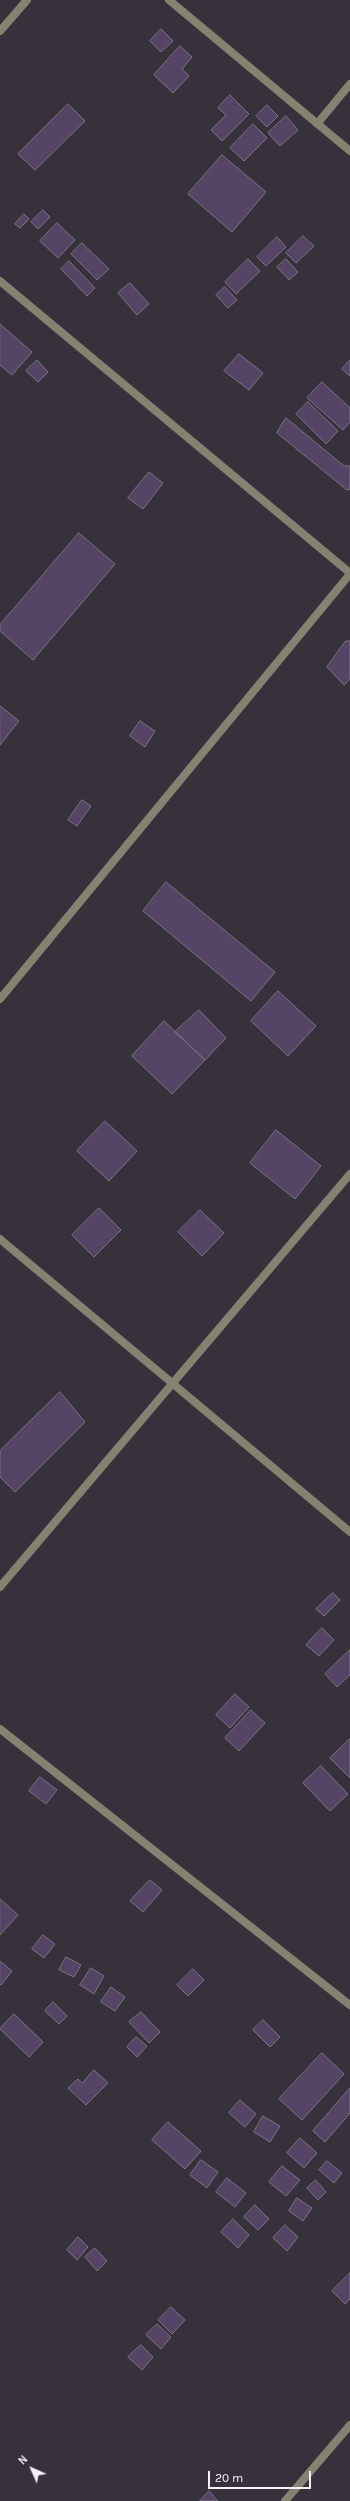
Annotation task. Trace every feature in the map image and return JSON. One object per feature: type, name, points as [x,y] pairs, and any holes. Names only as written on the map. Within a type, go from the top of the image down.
[{"type":"street","points":[[0,31],[27,0]]},
{"type":"street","points":[[169,0],[350,151]]},
{"type":"street","points":[[317,124],[350,84]]},
{"type":"street","points":[[0,281],[350,574],[0,999]]},
{"type":"street","points":[[0,1587],[350,1174]]},
{"type":"street","points":[[0,1239],[174,1383],[350,1532]]},
{"type":"street","points":[[0,1728],[350,2005]]},
{"type":"street","points":[[285,2501],[350,2425]]},
{"type":"building","points":[[161,29],[173,41],[161,52],[150,41]]},
{"type":"building","points":[[180,46],[192,57],[182,69],[189,76],[173,93],[154,75]]},
{"type":"building","points":[[230,95],[249,114],[222,141],[211,130],[226,115],[218,108]]},
{"type":"building","points":[[68,104],[85,121],[35,170],[18,154]]},
{"type":"building","points":[[267,105],[278,116],[267,127],[256,116]]},
{"type":"building","points":[[286,116],[298,130],[280,146],[268,133]]},
{"type":"building","points":[[253,124],[267,138],[244,161],[230,148]]},
{"type":"building","points":[[222,155],[266,192],[232,232],[188,194]]},
{"type":"building","points":[[43,210],[50,217],[38,229],[31,222]]},
{"type":"building","points":[[24,214],[29,219],[20,228],[15,224]]},
{"type":"building","points":[[57,223],[75,240],[58,258],[40,241]]},
{"type":"building","points":[[303,236],[314,246],[296,263],[286,253]]},
{"type":"building","points":[[277,237],[286,247],[266,266],[257,257]]},
{"type":"building","points":[[82,243],[109,269],[97,280],[71,254]]},
{"type":"building","points":[[248,259],[260,271],[236,294],[225,282]]},
{"type":"building","points":[[286,259],[298,272],[289,280],[277,267]]},
{"type":"building","points":[[69,261],[95,288],[87,296],[61,269]]},
{"type":"building","points":[[130,283],[149,304],[137,315],[118,293]]},
{"type":"building","points":[[225,287],[237,300],[228,308],[216,295]]},
{"type":"building","points":[[0,324],[32,352],[12,375],[0,365]]},
{"type":"building","points":[[239,354],[263,373],[249,390],[224,371]]},
{"type":"building","points":[[37,360],[48,372],[38,382],[26,371]]},
{"type":"building","points":[[350,360],[350,376],[342,369]]},
{"type":"building","points":[[322,382],[350,408],[350,422],[343,430],[307,398]]},
{"type":"building","points":[[308,402],[338,431],[326,444],[296,414]]},
{"type":"building","points":[[286,418],[344,466],[350,466],[350,489],[347,490],[277,433]]},
{"type":"building","points":[[149,472],[163,483],[143,509],[128,498]]},
{"type":"building","points":[[79,533],[115,564],[33,660],[0,631],[0,625]]},
{"type":"building","points":[[346,641],[350,641],[350,679],[344,685],[327,667]]},
{"type":"building","points":[[0,706],[19,721],[0,745]]},
{"type":"building","points":[[140,721],[155,731],[145,747],[130,736]]},
{"type":"building","points":[[82,800],[91,806],[77,826],[68,820]]},
{"type":"building","points":[[166,882],[275,972],[251,1001],[143,911]]},
{"type":"building","points":[[278,991],[316,1026],[288,1056],[251,1021]]},
{"type":"building","points":[[199,1010],[226,1038],[205,1060],[175,1032]]},
{"type":"building","points":[[164,1021],[205,1060],[172,1094],[132,1056]]},
{"type":"building","points":[[105,1121],[137,1151],[109,1181],[77,1151]]},
{"type":"building","points":[[276,1130],[321,1166],[295,1199],[250,1163]]},
{"type":"building","points":[[99,1208],[121,1230],[94,1257],[72,1235]]},
{"type":"building","points":[[200,1210],[224,1233],[202,1256],[178,1232]]},
{"type":"building","points":[[60,1392],[85,1422],[15,1492],[0,1477],[0,1451]]},
{"type":"building","points":[[333,1593],[340,1600],[324,1616],[316,1609]]},
{"type":"building","points":[[322,1628],[334,1640],[319,1656],[306,1645]]},
{"type":"building","points":[[350,1650],[350,1675],[337,1687],[325,1674]]},
{"type":"building","points":[[235,1694],[249,1707],[230,1728],[216,1715]]},
{"type":"building","points":[[251,1710],[265,1723],[239,1751],[225,1738]]},
{"type":"building","points":[[350,1739],[350,1778],[330,1758]]},
{"type":"building","points":[[321,1766],[348,1794],[330,1811],[303,1783]]},
{"type":"building","points":[[40,1777],[57,1790],[46,1804],[29,1791]]},
{"type":"building","points":[[150,1880],[162,1890],[143,1912],[130,1901]]},
{"type":"building","points":[[0,1899],[18,1915],[0,1935]]},
{"type":"building","points":[[43,1935],[55,1944],[44,1958],[32,1949]]},
{"type":"building","points":[[66,1957],[81,1965],[74,1977],[59,1970]]},
{"type":"building","points":[[0,1961],[12,1971],[1,1985],[0,1984]]},
{"type":"building","points":[[91,1968],[104,1976],[94,1994],[80,1985]]},
{"type":"building","points":[[193,1969],[204,1980],[188,1996],[177,1985]]},
{"type":"building","points":[[111,1987],[125,1997],[115,2011],[101,2002]]},
{"type":"building","points":[[53,2002],[67,2016],[59,2024],[45,2011]]},
{"type":"building","points":[[141,2012],[160,2032],[149,2043],[129,2022]]},
{"type":"building","points":[[14,2014],[43,2042],[29,2057],[0,2029]]},
{"type":"building","points":[[263,2020],[280,2037],[270,2047],[253,2030]]},
{"type":"building","points":[[136,2037],[147,2046],[137,2057],[127,2047]]},
{"type":"building","points":[[322,2053],[344,2074],[302,2120],[279,2099]]},
{"type":"building","points":[[94,2070],[108,2083],[86,2105],[68,2088],[78,2079],[82,2083]]},
{"type":"building","points":[[350,2088],[350,2113],[325,2142],[313,2131]]},
{"type":"building","points":[[240,2100],[256,2114],[245,2127],[229,2113]]},
{"type":"building","points":[[263,2116],[280,2126],[270,2142],[254,2132]]},
{"type":"building","points":[[168,2122],[201,2151],[185,2169],[152,2140]]},
{"type":"building","points":[[300,2138],[317,2153],[304,2168],[287,2153]]},
{"type":"building","points":[[201,2160],[218,2172],[207,2188],[190,2175]]},
{"type":"building","points":[[327,2161],[342,2173],[334,2183],[319,2170]]},
{"type":"building","points":[[282,2166],[300,2180],[286,2196],[269,2182]]},
{"type":"building","points":[[227,2178],[246,2193],[235,2207],[216,2192]]},
{"type":"building","points":[[316,2180],[326,2192],[318,2200],[307,2188]]},
{"type":"building","points":[[297,2198],[312,2208],[303,2221],[289,2211]]},
{"type":"building","points":[[255,2205],[269,2219],[258,2230],[244,2217]]},
{"type":"building","points":[[233,2219],[249,2235],[238,2248],[221,2232]]},
{"type":"building","points":[[285,2225],[298,2237],[287,2251],[273,2238]]},
{"type":"building","points":[[78,2237],[88,2247],[77,2260],[67,2250]]},
{"type":"building","points":[[95,2248],[107,2261],[97,2271],[85,2257]]},
{"type":"building","points":[[350,2273],[350,2299],[345,2304],[332,2291]]},
{"type":"building","points":[[171,2307],[185,2320],[172,2334],[158,2320]]},
{"type":"building","points":[[157,2324],[171,2337],[161,2349],[146,2335]]},
{"type":"building","points":[[141,2345],[153,2357],[142,2370],[128,2357]]},
{"type":"building","points":[[209,2491],[218,2501],[200,2501]]}]
